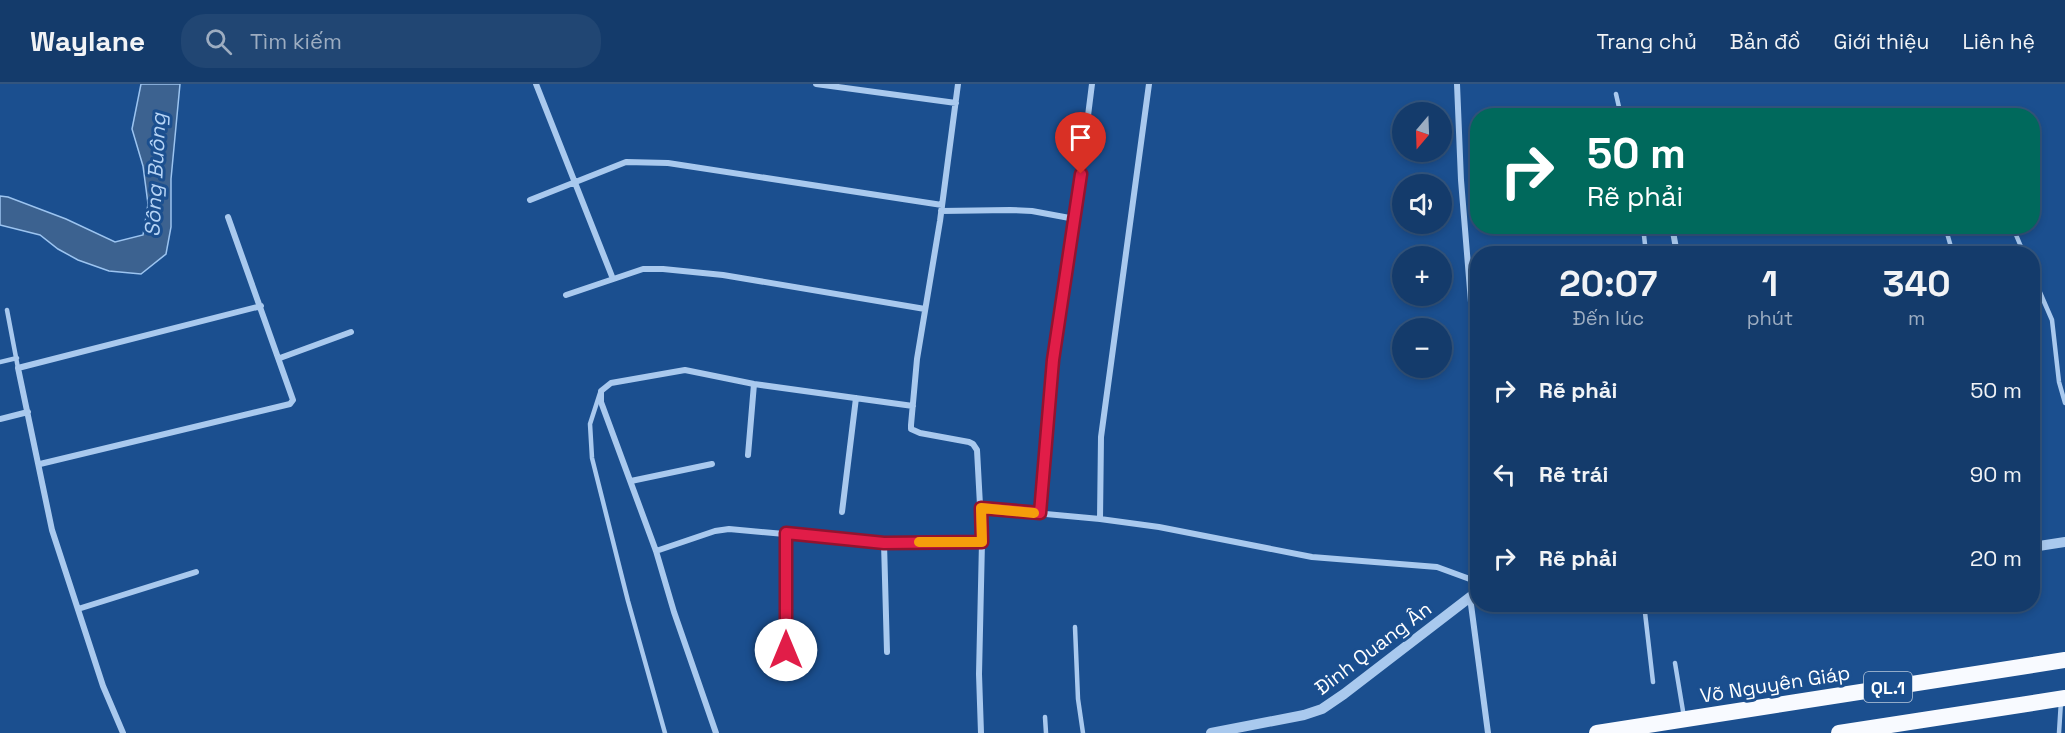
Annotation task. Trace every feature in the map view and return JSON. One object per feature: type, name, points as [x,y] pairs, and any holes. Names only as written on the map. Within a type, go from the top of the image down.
[{"type":"highway","name":"Võ Nguyên Giáp","points":[[1597,733],[2065,660]]},
{"type":"highway","name":"QL.1","points":[[1839,733],[2063,698]]},
{"type":"street","points":[[536,84],[613,279]]},
{"type":"street","points":[[816,84],[956,103]]},
{"type":"street","points":[[958,84],[942,208],[917,359],[911,429],[915,432],[969,442],[976,447],[982,542],[978,674],[981,733]]},
{"type":"street","points":[[1040,513],[1053,360],[1075,219],[1092,84]]},
{"type":"street","points":[[1100,519],[1101,436],[1149,84]]},
{"type":"street","points":[[1457,84],[1461,180],[1470,290]]},
{"type":"street","points":[[530,200],[626,162],[643,161],[942,208],[1032,211],[1075,219]]},
{"type":"street","points":[[40,464],[290,404],[293,400],[292,392],[228,217]]},
{"type":"street","points":[[566,295],[643,269],[680,270],[723,275],[925,309]]},
{"type":"street","points":[[123,733],[103,686],[52,530],[40,464],[18,368],[261,306]]},
{"type":"street","points":[[280,358],[351,332]]},
{"type":"street","points":[[716,733],[674,612],[656,551],[601,402],[601,390],[611,383],[685,370],[754,384],[913,406]]},
{"type":"street","points":[[748,455],[754,384]]},
{"type":"street","points":[[842,512],[856,398]]},
{"type":"street","points":[[0,419],[28,412]]},
{"type":"street","points":[[631,482],[712,464]]},
{"type":"street","points":[[981,508],[1159,527],[1312,557],[1437,567],[1470,579]]},
{"type":"street","points":[[656,551],[714,531],[729,529],[884,543],[982,542]]},
{"type":"street","points":[[786,533],[786,650]]},
{"type":"street","points":[[2040,547],[2065,542]]},
{"type":"street","points":[[884,543],[886,652]]},
{"type":"street","points":[[78,609],[196,572]]},
{"type":"street","name":"Đinh Quang Ân","points":[[1211,733],[1304,715],[1322,709],[1470,596]]},
{"type":"street","points":[[1476,612],[1488,733]]},
{"type":"lane","points":[[1616,94],[1619,108]]},
{"type":"lane","points":[[2040,292],[2052,320],[2059,382],[2065,403]]},
{"type":"lane","points":[[7,310],[18,368]]},
{"type":"lane","points":[[0,362],[17,358]]},
{"type":"lane","points":[[601,390],[590,424],[592,458],[628,601],[665,733]]},
{"type":"lane","points":[[1645,612],[1653,682]]},
{"type":"lane","points":[[1075,627],[1078,699],[1083,733]]},
{"type":"lane","points":[[1675,663],[1684,719]]},
{"type":"lane","points":[[2059,733],[2063,698]]},
{"type":"lane","points":[[1045,717],[1046,733]]},
{"type":"water","name":"Sông Buông","points":[[141,84],[180,84],[171,179],[171,227],[166,254],[141,274],[109,271],[78,260],[58,249],[40,235],[0,225],[0,196],[66,219],[115,242],[143,235],[148,204],[143,166],[132,129]]},
{"type":"slow traffic","points":[[919,542],[982,542],[981,508],[1034,513]]},
{"type":"route","points":[[786,650],[786,533],[884,543],[982,542],[981,508],[1040,513],[1053,360],[1081,174]]}]
